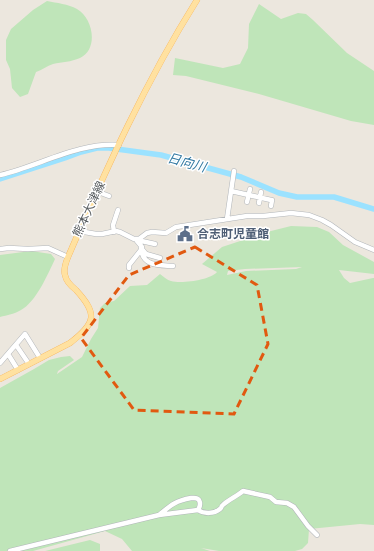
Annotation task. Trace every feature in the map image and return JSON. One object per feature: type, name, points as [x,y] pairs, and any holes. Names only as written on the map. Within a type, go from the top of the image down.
[{"type":"main road","name":"熊本大津線","points":[[0,379],[70,343],[88,326],[91,314],[90,309],[87,303],[68,282],[65,276],[64,267],[130,120],[197,0]]},
{"type":"street","points":[[0,176],[76,150],[108,144],[118,148]]},
{"type":"street","points":[[227,219],[234,171]]},
{"type":"street","points":[[247,202],[250,189]]},
{"type":"street","points":[[231,191],[248,195],[260,195],[272,200],[271,206]]},
{"type":"street","points":[[97,193],[109,196]]},
{"type":"street","points":[[259,203],[260,195]]},
{"type":"street","points":[[114,232],[113,225],[118,210]]},
{"type":"street","points":[[137,240],[152,232],[166,233],[176,227],[247,216],[291,213],[309,215],[322,220],[354,242],[374,250]]},
{"type":"street","points":[[79,231],[102,234],[120,232],[134,239],[155,244]]},
{"type":"street","points":[[137,240],[142,247],[143,258],[148,262],[159,266],[173,266]]},
{"type":"street","points":[[0,249],[48,248],[68,257]]},
{"type":"street","points":[[141,249],[146,254],[160,258]]},
{"type":"street","points":[[129,268],[129,265],[141,249]]},
{"type":"street","points":[[0,363],[25,334],[40,358]]},
{"type":"street","points":[[16,345],[29,364]]},
{"type":"street","points":[[8,354],[18,370]]},
{"type":"street","points":[[10,551],[158,515],[198,510],[201,512],[213,513],[220,509],[223,504],[243,491],[270,498],[276,502],[287,503],[294,507],[308,526],[317,535]]},
{"type":"street","points":[[158,515],[180,500],[198,499],[200,501],[198,510]]},
{"type":"highlighted area","points":[[195,247],[257,285],[268,344],[234,414],[134,410],[81,338],[129,275]]},
{"type":"green space","points":[[47,1],[70,6],[83,13],[90,26],[92,41],[86,54],[80,58],[53,64],[36,72],[28,94],[20,97],[12,88],[10,69],[6,60],[6,40],[11,29],[33,10]]},
{"type":"green space","points":[[259,4],[281,19],[298,13],[306,14],[347,53],[374,71],[374,125],[351,121],[259,94],[186,76],[173,75],[175,58],[223,68],[240,64],[248,48],[249,24]]},
{"type":"green space","points":[[291,226],[317,227],[329,232],[343,245],[374,262],[374,274],[339,270],[344,278],[350,283],[374,278],[374,525],[360,524],[309,529],[308,543],[302,549],[295,551],[219,551],[201,548],[210,551],[132,551],[122,539],[105,531],[33,551],[0,551],[0,388],[49,360],[70,356],[74,360],[58,371],[57,374],[82,357],[98,328],[100,308],[105,303],[114,301],[130,286],[147,285],[160,274],[168,280],[176,282],[196,281],[208,277],[217,272],[202,264],[222,247],[267,232]],"holes":[[[302,267],[296,269],[246,271],[227,275],[228,271],[245,269]]]},
{"type":"green space","points":[[31,251],[51,254],[55,259],[32,301],[19,311],[0,317],[0,255]]},
{"type":"green space","points":[[90,540],[100,544],[100,551],[45,551]]},
{"type":"waterway","name":"日向川","points":[[0,179],[81,152],[97,148],[109,148],[161,155],[241,177],[279,193],[297,197],[334,197],[374,209]]},
{"type":"place","name":"合志町児童館","points":[[185,234]]}]
